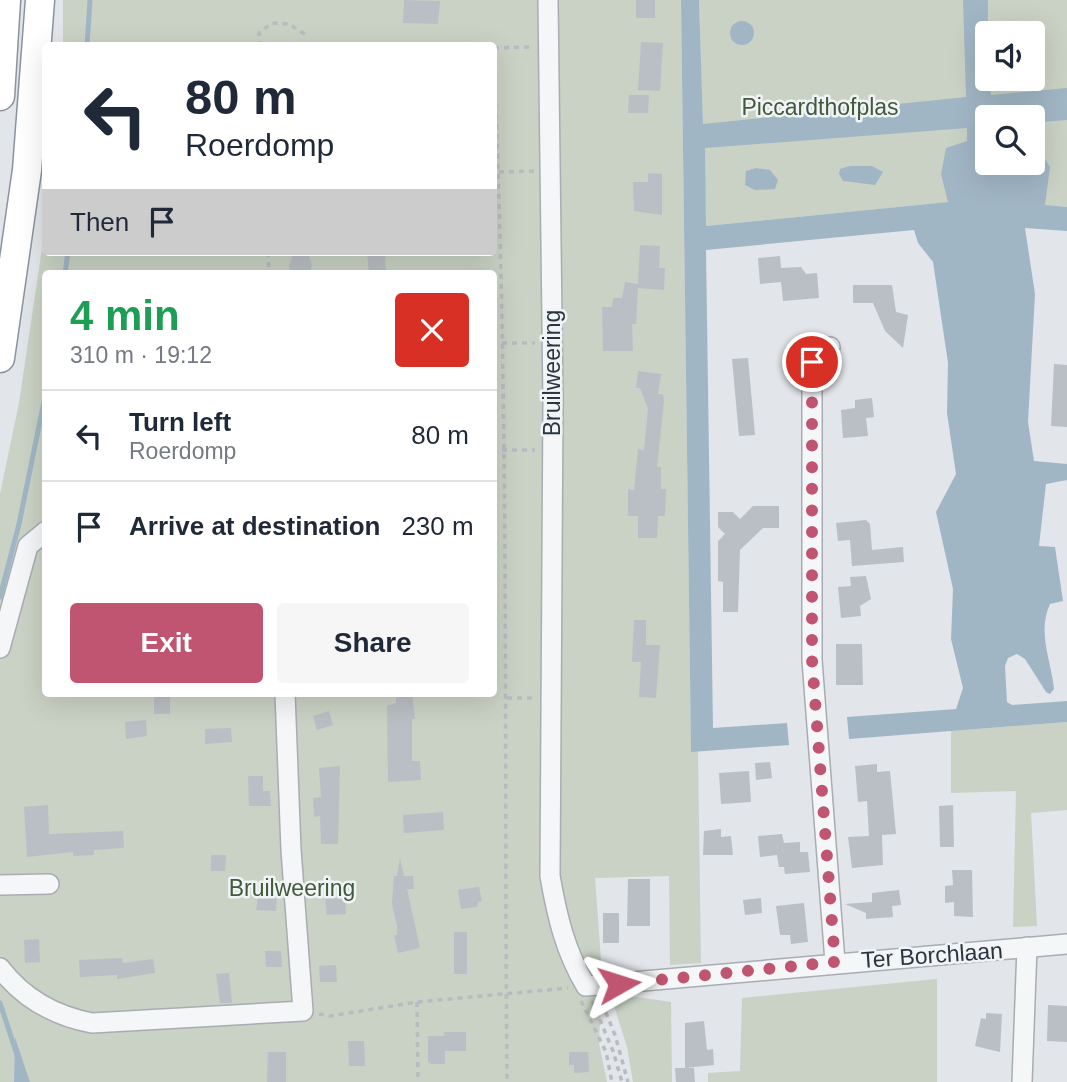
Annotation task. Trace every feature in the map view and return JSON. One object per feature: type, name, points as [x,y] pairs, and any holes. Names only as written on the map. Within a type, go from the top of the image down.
[{"type":"highway","points":[[0,96],[6,0]]},
{"type":"highway","points":[[0,358],[27,170],[40,0]]},
{"type":"street","name":"Bruilweering","points":[[548,0],[553,450],[550,876],[559,924],[572,962],[586,986]]},
{"type":"street","points":[[830,347],[812,362],[812,660],[835,962]]},
{"type":"street","points":[[0,648],[28,546],[42,534]]},
{"type":"street","points":[[0,968],[9,980],[43,1007],[69,1019],[92,1023],[303,1011],[291,850],[285,697]]},
{"type":"street","points":[[0,885],[49,884]]},
{"type":"street","name":"Ter Borchlaan","points":[[586,986],[835,962],[1067,944]]},
{"type":"street","name":"Ter Borchlaan","points":[[1022,1082],[1027,947]]},
{"type":"path","points":[[260,42],[259,33],[272,23],[289,24],[306,36]]},
{"type":"path","points":[[497,48],[548,47]]},
{"type":"path","points":[[497,129],[508,698],[508,1082]]},
{"type":"path","points":[[499,172],[550,171]]},
{"type":"path","points":[[502,343],[552,343]]},
{"type":"path","points":[[502,450],[553,450]]},
{"type":"path","points":[[508,698],[551,698]]},
{"type":"path","points":[[303,1011],[330,1016],[417,1002],[586,986],[599,995],[615,1035],[628,1082]]},
{"type":"path","points":[[586,986],[580,1002],[606,1052],[612,1082]]},
{"type":"path","points":[[586,986],[613,1051],[622,1082]]},
{"type":"path","points":[[417,1002],[418,1082]]},
{"type":"green space","name":"Bruilweering","points":[[63,0],[681,0],[691,751],[698,751],[701,963],[670,965],[669,876],[595,878],[602,974],[599,1043],[607,1082],[30,1082],[16,1040],[14,1082],[0,1082],[0,494],[19,403],[42,248],[42,256],[497,256],[497,42],[63,42]]},
{"type":"green space","name":"Piccardthofplas","points":[[699,0],[1067,0],[1067,207],[949,202],[706,226]]},
{"type":"green space","points":[[1067,722],[1067,810],[1031,813],[1037,926],[1013,927],[1016,791],[951,793],[951,731]]},
{"type":"green space","points":[[937,979],[937,1082],[708,1082],[708,1073],[740,1071],[742,998]]},
{"type":"green space","points":[[610,993],[671,1002],[672,1082],[633,1082],[627,1047]]},
{"type":"water","points":[[681,0],[699,0],[703,124],[966,97],[963,0],[988,0],[988,21],[975,21],[975,91],[991,91],[991,95],[1067,88],[1067,120],[1045,122],[1045,105],[975,105],[975,175],[1045,175],[1045,159],[1050,167],[1045,205],[1067,207],[1067,231],[1025,228],[1035,294],[1028,422],[1034,461],[1067,464],[1067,480],[1046,484],[1039,546],[1055,547],[1063,601],[1050,604],[1046,615],[1046,646],[1054,689],[1050,694],[1046,692],[1025,659],[1017,654],[1008,658],[1005,666],[1007,702],[1012,705],[1067,701],[1067,722],[849,739],[847,717],[956,709],[963,688],[951,639],[953,589],[936,512],[956,474],[947,413],[948,363],[933,262],[918,243],[914,230],[706,250],[713,728],[787,723],[789,745],[691,752]],"holes":[[[967,128],[967,141],[946,148],[941,174],[948,202],[706,226],[705,148]]]},
{"type":"water","points":[[742,21],[751,24],[754,33],[751,42],[742,45],[733,42],[730,33],[733,24]]},
{"type":"water","points":[[872,166],[883,172],[875,185],[843,181],[839,174],[840,169]]},
{"type":"water","points":[[756,168],[770,170],[778,180],[775,189],[755,190],[745,185],[746,171]]},
{"type":"water","points":[[15,1037],[30,1082],[14,1082]]},
{"type":"building","points":[[404,0],[440,1],[438,24],[403,23]]},
{"type":"building","points":[[636,0],[655,0],[655,18],[636,18]]},
{"type":"building","points":[[641,42],[663,43],[660,91],[638,90]]},
{"type":"building","points":[[629,95],[649,95],[648,113],[628,113]]},
{"type":"building","points":[[648,173],[662,174],[662,215],[634,211],[633,182],[648,182]]},
{"type":"building","points":[[640,245],[660,246],[659,268],[665,268],[664,290],[638,288],[636,324],[632,324],[633,351],[603,351],[602,307],[612,307],[613,298],[622,298],[625,282],[638,284]]},
{"type":"building","points":[[293,256],[309,256],[312,265],[311,270],[290,270]]},
{"type":"building","points":[[367,256],[385,256],[386,270],[369,270]]},
{"type":"building","points":[[780,256],[781,268],[801,267],[806,274],[817,273],[819,298],[783,301],[781,282],[760,284],[758,258]]},
{"type":"building","points":[[853,285],[892,285],[896,312],[908,315],[903,348],[885,331],[873,303],[853,303]]},
{"type":"building","points":[[748,358],[755,435],[739,436],[732,359]]},
{"type":"building","points":[[1054,364],[1067,365],[1067,427],[1051,426]]},
{"type":"building","points":[[638,371],[661,374],[658,394],[663,394],[664,401],[657,467],[661,467],[661,489],[666,489],[665,516],[658,516],[657,538],[638,538],[638,516],[628,516],[628,489],[634,490],[638,449],[644,450],[648,409],[640,388],[636,388]]},
{"type":"building","points":[[872,398],[874,417],[866,418],[868,436],[843,438],[841,410],[855,408],[855,400]]},
{"type":"building","points":[[753,506],[779,506],[779,528],[763,528],[740,550],[738,612],[723,612],[723,582],[718,581],[718,541],[725,534],[718,527],[718,512],[733,512],[740,519]]},
{"type":"building","points":[[866,520],[870,524],[872,550],[903,547],[904,562],[852,566],[850,540],[838,541],[836,523]]},
{"type":"building","points":[[866,576],[871,599],[860,606],[861,616],[841,618],[838,587],[851,586],[850,577]]},
{"type":"building","points":[[634,620],[646,620],[646,645],[660,645],[656,698],[639,697],[641,662],[632,662]]},
{"type":"building","points":[[836,644],[862,644],[863,685],[836,685]]},
{"type":"building","points":[[154,697],[170,697],[170,714],[154,714]]},
{"type":"building","points":[[396,697],[412,697],[415,719],[412,719],[412,761],[420,761],[421,780],[388,782],[387,706],[396,703]]},
{"type":"building","points":[[329,711],[333,725],[317,730],[313,716]]},
{"type":"building","points":[[146,720],[147,736],[126,739],[125,722]]},
{"type":"building","points":[[231,728],[232,742],[205,744],[205,729]]},
{"type":"building","points":[[770,762],[772,778],[756,780],[755,763]]},
{"type":"building","points":[[877,764],[877,772],[890,771],[896,834],[882,835],[883,865],[852,868],[848,837],[869,836],[867,801],[858,802],[855,766]]},
{"type":"building","points":[[340,766],[338,844],[321,844],[320,816],[314,817],[313,798],[321,797],[319,768]]},
{"type":"building","points":[[749,771],[751,802],[721,804],[719,773]]},
{"type":"building","points":[[248,776],[263,776],[263,791],[270,791],[271,806],[249,806]]},
{"type":"building","points":[[48,805],[49,834],[123,831],[124,848],[94,850],[94,855],[73,856],[73,852],[27,857],[24,807]]},
{"type":"building","points":[[953,805],[954,847],[940,847],[939,806]]},
{"type":"building","points":[[443,812],[444,830],[404,833],[403,815]]},
{"type":"building","points":[[721,829],[721,837],[731,836],[733,855],[703,855],[704,831]]},
{"type":"building","points":[[782,834],[784,843],[800,842],[800,852],[808,852],[810,872],[785,874],[784,867],[779,867],[777,855],[760,857],[758,836]]},
{"type":"building","points":[[211,855],[226,855],[225,871],[211,871]]},
{"type":"building","points":[[400,858],[404,876],[413,876],[414,889],[407,889],[420,948],[398,953],[394,935],[397,935],[397,926],[392,904],[394,876],[397,876]]},
{"type":"building","points":[[952,870],[972,870],[973,917],[954,916],[954,902],[945,903],[945,886],[953,885]]},
{"type":"building","points":[[628,879],[650,879],[650,926],[627,926]]},
{"type":"building","points":[[260,884],[272,884],[272,895],[277,895],[276,911],[256,910]]},
{"type":"building","points":[[479,887],[482,901],[478,902],[477,907],[461,909],[458,890]]},
{"type":"building","points":[[899,890],[901,905],[892,906],[893,917],[866,919],[866,913],[845,904],[872,902],[872,893]]},
{"type":"building","points":[[345,896],[346,914],[327,915],[325,897]]},
{"type":"building","points":[[761,898],[762,913],[745,915],[743,900]]},
{"type":"building","points":[[804,903],[808,942],[791,944],[790,935],[780,935],[776,906]]},
{"type":"building","points":[[603,913],[619,913],[619,943],[603,943]]},
{"type":"building","points":[[454,932],[467,932],[467,974],[454,974]]},
{"type":"building","points":[[39,939],[40,962],[25,963],[24,940]]},
{"type":"building","points":[[265,951],[281,951],[282,967],[266,967]]},
{"type":"building","points":[[122,958],[123,963],[153,959],[155,973],[117,979],[117,975],[80,977],[79,960]]},
{"type":"building","points":[[336,965],[337,982],[320,982],[319,966]]},
{"type":"building","points":[[229,973],[232,1003],[220,1003],[216,974]]},
{"type":"building","points":[[1048,1005],[1067,1006],[1067,1042],[1047,1041]]},
{"type":"building","points":[[986,1013],[1002,1014],[1000,1052],[975,1046],[981,1018],[986,1019]]},
{"type":"building","points":[[704,1021],[707,1050],[713,1049],[714,1065],[685,1068],[685,1023]]},
{"type":"building","points":[[444,1032],[466,1032],[466,1051],[445,1051],[445,1064],[431,1064],[428,1062],[428,1036],[444,1036]]},
{"type":"building","points":[[348,1041],[364,1041],[365,1066],[349,1066]]},
{"type":"building","points":[[268,1052],[286,1052],[286,1082],[267,1082]]},
{"type":"building","points":[[569,1052],[588,1052],[589,1072],[574,1073],[574,1065],[569,1065]]},
{"type":"building","points":[[675,1068],[694,1068],[695,1082],[676,1082]]},
{"type":"waterway","points":[[87,42],[90,0]]},
{"type":"waterway","points":[[65,270],[67,256]]},
{"type":"waterway","points":[[0,597],[19,524],[42,412]]},
{"type":"waterway","points":[[0,1003],[17,1055]]},
{"type":"route","points":[[619,984],[835,962],[812,660],[812,362]]}]
